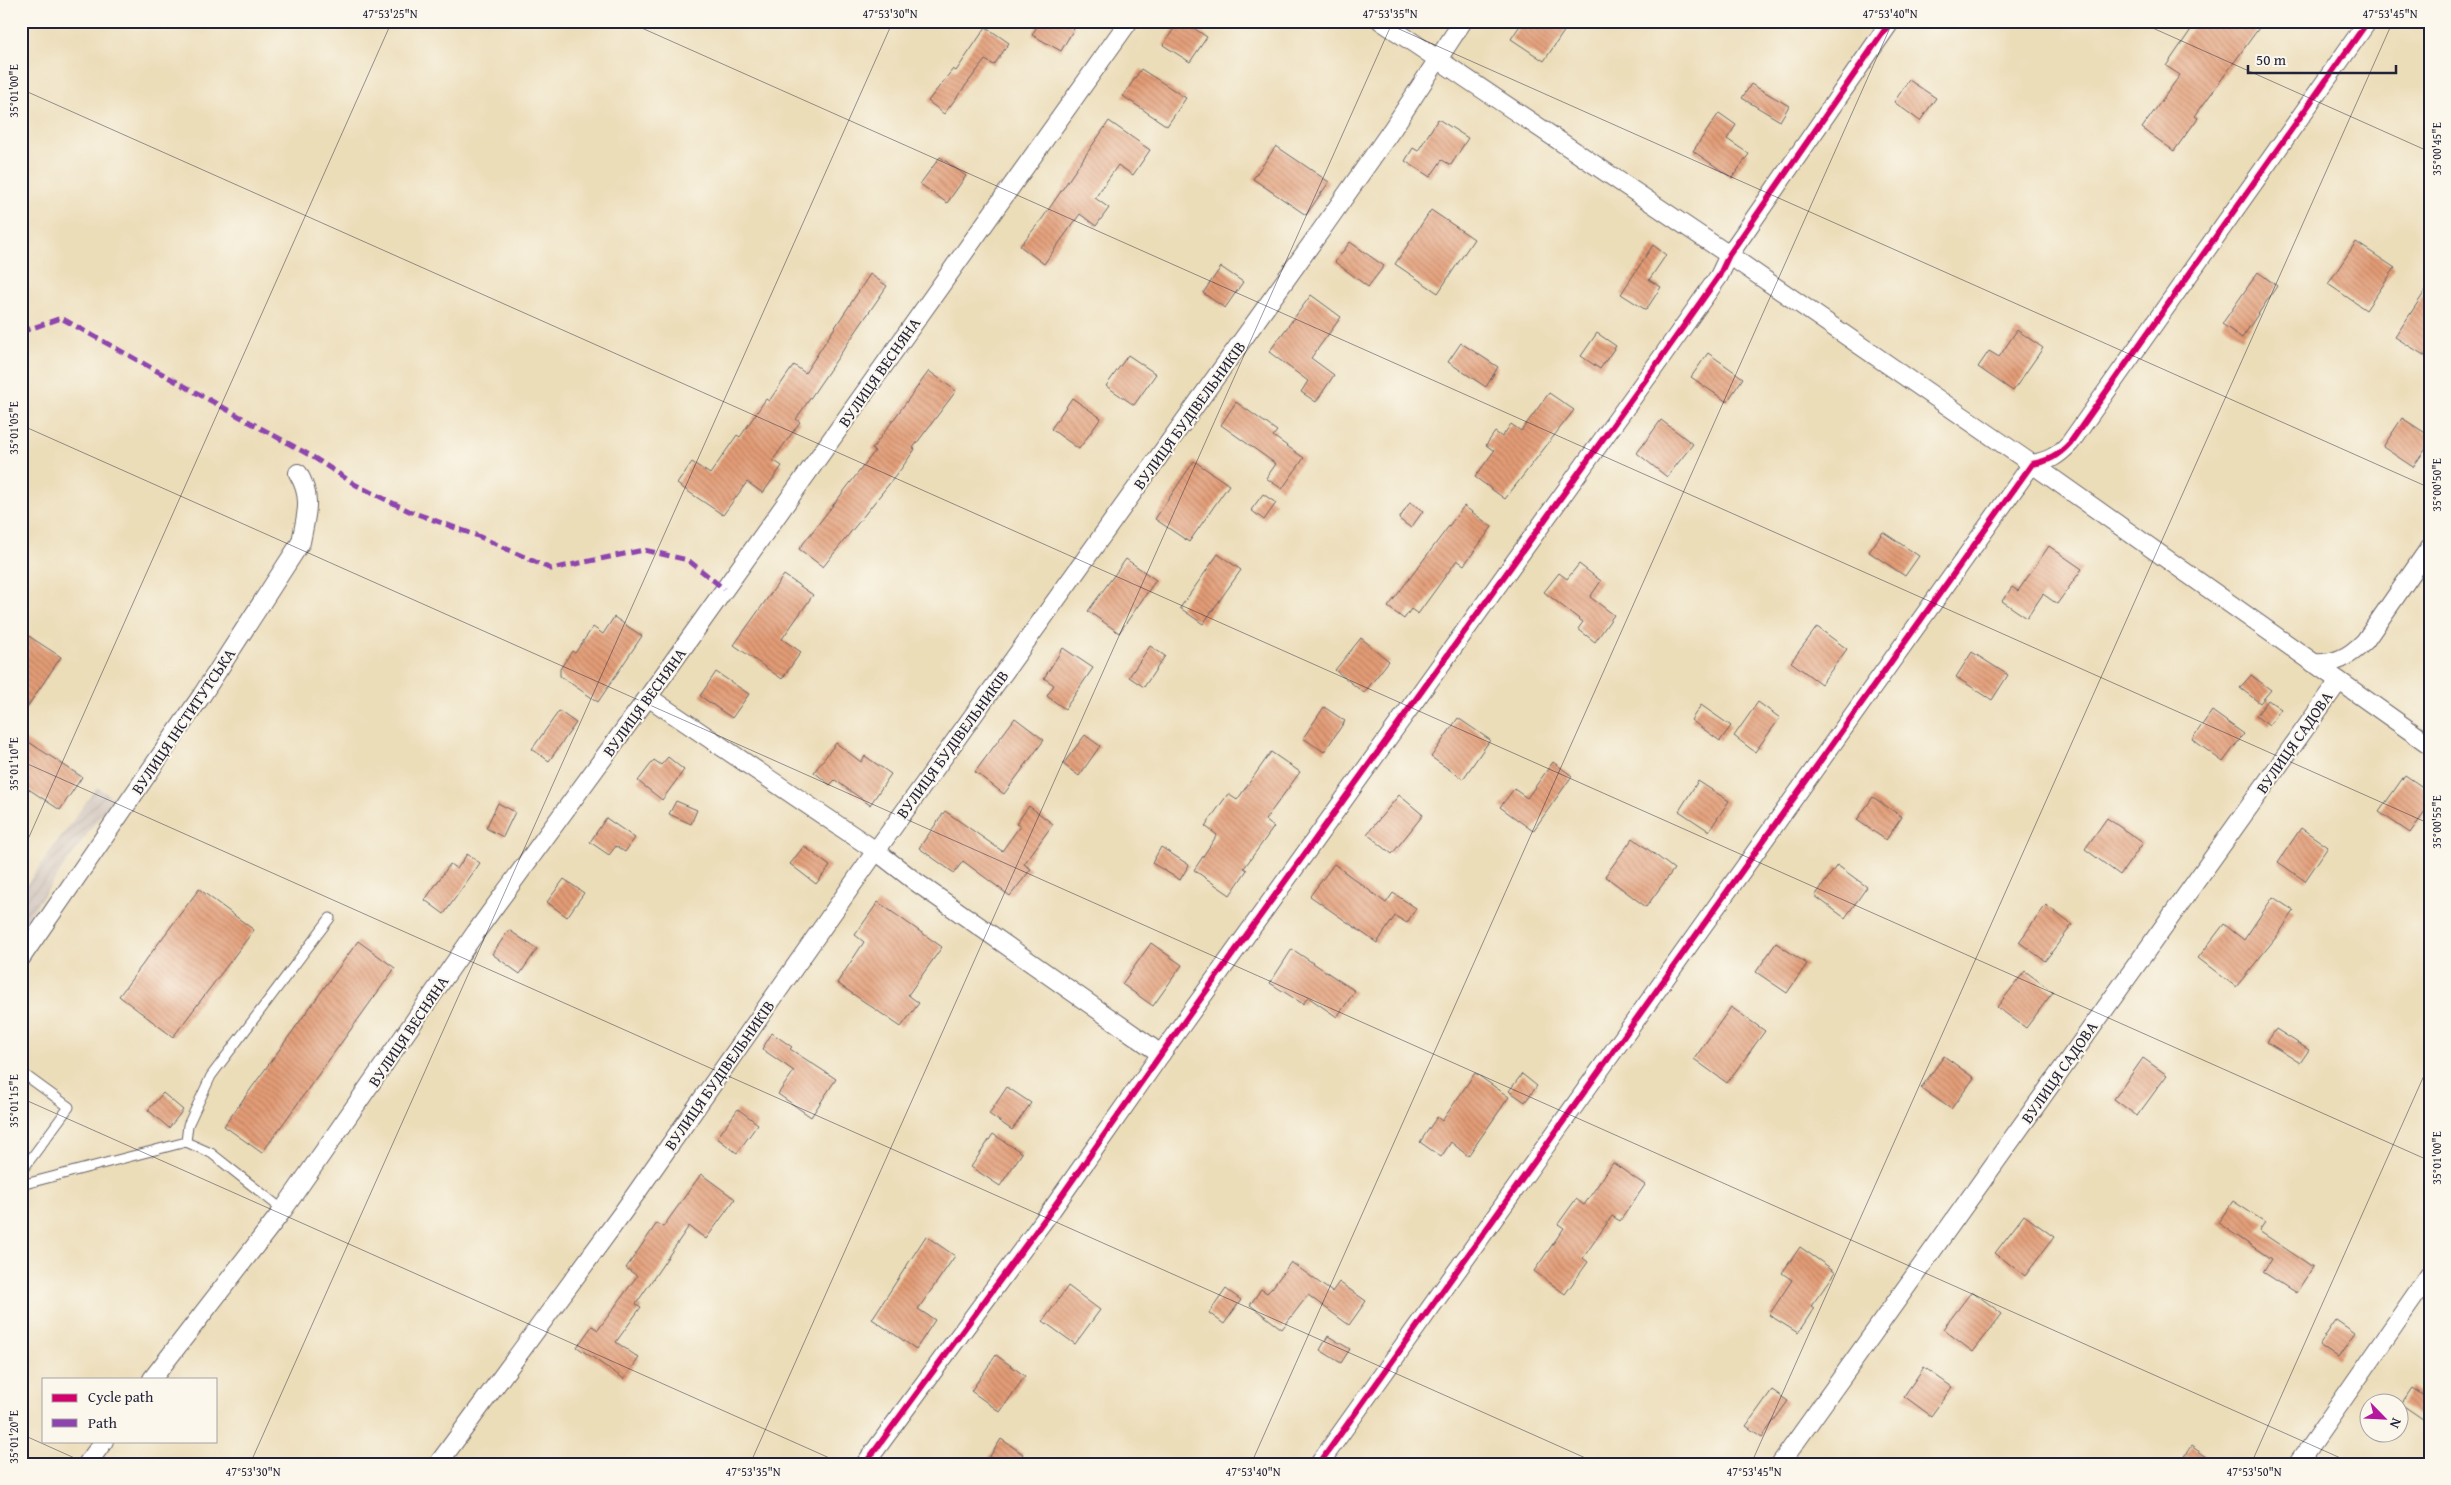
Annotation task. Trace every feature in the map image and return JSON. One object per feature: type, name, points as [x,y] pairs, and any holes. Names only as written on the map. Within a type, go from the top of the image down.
[{"type":"street","name":"ВУЛИЦЯ ВЕСНЯНА","points":[[153,1378],[283,1210],[476,932],[648,697],[1129,21]]},
{"type":"street","points":[[1381,21],[1730,255],[2032,464],[2430,745]]},
{"type":"street","name":"ВУЛИЦЯ БУДІВЕЛЬНИКІВ","points":[[438,1464],[623,1212],[876,851],[1327,222],[1393,128],[1463,21]]},
{"type":"street","points":[[865,1464],[1053,1208],[1161,1054],[1664,354],[1719,276],[1730,255],[1891,21]]},
{"type":"street","points":[[1319,1464],[2032,464],[2048,461],[2060,454],[2070,443],[2368,21]]},
{"type":"street","name":"ВУЛИЦЯ ІНСТИТУТСЬКА","points":[[21,958],[202,695],[300,542],[306,513],[307,488],[298,473]]},
{"type":"street","name":"ВУЛИЦЯ САДОВА","points":[[2312,663],[2334,663],[2356,650],[2365,641],[2430,547]]},
{"type":"street","name":"ВУЛИЦЯ САДОВА","points":[[1780,1464],[2339,680]]},
{"type":"street","points":[[648,697],[876,851],[916,882],[1161,1054]]},
{"type":"street","points":[[2298,1464],[2430,1274]]},
{"type":"street","points":[[86,1464],[103,1442]]},
{"type":"lane","points":[[186,1142],[188,1125],[212,1076],[330,918]]},
{"type":"lane","points":[[21,1072],[69,1107],[21,1172]]},
{"type":"lane","points":[[21,1185],[186,1142],[210,1153],[283,1210]]},
{"type":"shaded area","points":[[97,787],[113,798],[21,927],[21,892]]},
{"type":"building","points":[[1040,21],[1065,21],[1075,27],[1061,51],[1032,35]]},
{"type":"building","points":[[1179,21],[1183,21],[1207,37],[1190,62],[1163,45]]},
{"type":"building","points":[[1523,21],[1559,21],[1567,27],[1544,61],[1511,39]]},
{"type":"building","points":[[2197,21],[2264,21],[2195,116],[2198,118],[2174,151],[2142,128],[2180,75],[2166,66]]},
{"type":"building","points":[[986,27],[1009,43],[994,65],[985,60],[944,114],[928,101],[953,69],[956,71]]},
{"type":"building","points":[[1141,69],[1186,98],[1167,126],[1123,96]]},
{"type":"building","points":[[1909,80],[1936,98],[1920,121],[1894,102]]},
{"type":"building","points":[[1751,84],[1789,106],[1780,121],[1742,98]]},
{"type":"building","points":[[1719,113],[1736,125],[1727,139],[1749,154],[1732,178],[1693,151]]},
{"type":"building","points":[[1438,119],[1468,138],[1451,165],[1442,160],[1430,177],[1405,161],[1413,148],[1418,151]]},
{"type":"building","points":[[1109,121],[1150,150],[1133,175],[1118,165],[1095,198],[1109,208],[1096,226],[1080,214],[1044,264],[1020,246],[1042,219]]},
{"type":"building","points":[[1276,146],[1329,182],[1306,215],[1253,179]]},
{"type":"building","points":[[940,157],[966,176],[947,203],[920,184]]},
{"type":"building","points":[[1431,210],[1474,239],[1438,293],[1395,264]]},
{"type":"building","points":[[1350,242],[1384,266],[1368,287],[1335,262]]},
{"type":"building","points":[[2356,242],[2395,268],[2366,310],[2328,284]]},
{"type":"building","points":[[1653,245],[1666,255],[1649,280],[1661,287],[1646,310],[1621,294]]},
{"type":"building","points":[[1221,267],[1243,282],[1225,308],[1203,293]]},
{"type":"building","points":[[2258,272],[2277,286],[2242,338],[2222,324]]},
{"type":"building","points":[[870,274],[887,286],[796,419],[800,422],[773,460],[782,466],[763,493],[747,482],[723,515],[677,484],[692,462],[710,474],[737,435],[740,437],[766,399],[769,401],[794,365],[805,373]]},
{"type":"building","points":[[2430,284],[2430,359],[2395,337]]},
{"type":"building","points":[[1311,295],[1341,317],[1311,358],[1334,375],[1316,402],[1301,392],[1308,381],[1269,352]]},
{"type":"building","points":[[2017,330],[2043,348],[2013,391],[1978,367],[1989,351],[1999,357]]},
{"type":"building","points":[[1597,333],[1616,346],[1600,369],[1581,356]]},
{"type":"building","points":[[1461,343],[1498,367],[1486,387],[1448,362]]},
{"type":"building","points":[[1708,353],[1743,378],[1727,402],[1691,377]]},
{"type":"building","points":[[1128,355],[1156,374],[1134,405],[1106,386]]},
{"type":"building","points":[[929,371],[956,391],[913,448],[915,449],[901,469],[823,567],[799,549],[875,451],[872,449]]},
{"type":"building","points":[[1549,393],[1574,410],[1505,499],[1475,477],[1494,451],[1486,445],[1495,432],[1502,437],[1511,424],[1521,431]]},
{"type":"building","points":[[1072,398],[1101,418],[1079,449],[1051,429]]},
{"type":"building","points":[[1236,402],[1277,431],[1273,436],[1304,458],[1282,489],[1266,478],[1276,464],[1221,425]]},
{"type":"building","points":[[2402,418],[2430,436],[2430,443],[2413,467],[2383,447]]},
{"type":"building","points":[[1661,420],[1693,444],[1667,477],[1637,453]]},
{"type":"building","points":[[1194,461],[1229,485],[1189,542],[1155,519]]},
{"type":"building","points":[[1263,494],[1276,503],[1264,520],[1251,510]]},
{"type":"building","points":[[1410,502],[1423,511],[1411,528],[1399,519]]},
{"type":"building","points":[[1464,506],[1492,527],[1464,565],[1457,560],[1418,614],[1411,609],[1404,619],[1388,607]]},
{"type":"building","points":[[1883,532],[1919,556],[1905,576],[1869,552]]},
{"type":"building","points":[[2049,546],[2082,569],[2057,604],[2043,594],[2027,618],[2002,601],[2012,587],[2018,591]]},
{"type":"building","points":[[1218,554],[1241,570],[1203,624],[1180,608]]},
{"type":"building","points":[[1126,559],[1156,580],[1119,633],[1088,611]]},
{"type":"building","points":[[1579,564],[1601,581],[1590,597],[1614,615],[1595,642],[1578,629],[1583,622],[1544,592],[1559,573],[1567,579]]},
{"type":"building","points":[[784,575],[813,595],[782,639],[801,652],[782,679],[734,645]]},
{"type":"building","points":[[614,617],[642,636],[598,702],[560,676],[560,669],[572,651],[575,653],[593,627],[603,634]]},
{"type":"building","points":[[1817,627],[1847,649],[1821,684],[1791,662]]},
{"type":"building","points":[[21,631],[61,657],[21,716]]},
{"type":"building","points":[[1361,638],[1389,661],[1364,693],[1335,670]]},
{"type":"building","points":[[1150,646],[1165,656],[1144,687],[1129,677]]},
{"type":"building","points":[[1063,648],[1093,668],[1065,709],[1047,696],[1054,685],[1044,678]]},
{"type":"building","points":[[1972,652],[2008,675],[1992,700],[1956,677]]},
{"type":"building","points":[[716,672],[749,694],[732,718],[700,696]]},
{"type":"building","points":[[2251,675],[2271,690],[2260,703],[2240,688]]},
{"type":"building","points":[[2268,700],[2281,709],[2269,726],[2256,716]]},
{"type":"building","points":[[1758,702],[1780,718],[1755,752],[1734,736]]},
{"type":"building","points":[[1701,705],[1731,726],[1720,741],[1691,720]]},
{"type":"building","points":[[1324,707],[1345,721],[1324,752],[1303,738]]},
{"type":"building","points":[[559,711],[576,723],[549,761],[532,749]]},
{"type":"building","points":[[2212,711],[2244,734],[2223,762],[2192,739]]},
{"type":"building","points":[[1015,718],[1044,740],[1004,794],[975,772]]},
{"type":"building","points":[[1458,718],[1490,740],[1463,779],[1431,757]]},
{"type":"building","points":[[1085,735],[1100,746],[1079,776],[1063,764]]},
{"type":"building","points":[[21,737],[82,777],[60,810],[21,784]]},
{"type":"building","points":[[836,743],[861,762],[865,756],[891,774],[870,805],[835,780],[830,785],[814,772]]},
{"type":"building","points":[[1271,752],[1300,772],[1265,820],[1274,827],[1244,868],[1247,870],[1230,895],[1194,870],[1217,835],[1205,826],[1228,794],[1237,800]]},
{"type":"building","points":[[668,757],[684,770],[662,800],[638,781],[654,760],[661,765]]},
{"type":"building","points":[[1553,762],[1572,776],[1533,831],[1500,807],[1514,789],[1527,798]]},
{"type":"building","points":[[2405,775],[2430,792],[2430,805],[2410,833],[2379,812]]},
{"type":"building","points":[[1698,781],[1729,801],[1709,831],[1679,811]]},
{"type":"building","points":[[1399,795],[1423,815],[1392,854],[1367,834]]},
{"type":"building","points":[[1873,797],[1902,817],[1886,840],[1857,820]]},
{"type":"building","points":[[676,801],[697,810],[691,824],[669,814]]},
{"type":"building","points":[[498,803],[515,812],[503,837],[486,828]]},
{"type":"building","points":[[1029,806],[1053,824],[1024,864],[1031,869],[1010,896],[963,861],[954,873],[919,848],[945,811],[1002,851],[1020,826],[1016,824]]},
{"type":"building","points":[[606,818],[635,838],[625,852],[616,846],[609,855],[590,842]]},
{"type":"building","points":[[2107,818],[2143,843],[2120,875],[2085,849]]},
{"type":"building","points":[[2301,828],[2328,847],[2305,881],[2278,862]]},
{"type":"building","points":[[1633,838],[1674,869],[1646,907],[1605,876]]},
{"type":"building","points":[[804,846],[830,866],[816,884],[790,864]]},
{"type":"building","points":[[1161,847],[1189,865],[1180,880],[1152,863]]},
{"type":"building","points":[[467,854],[480,863],[444,914],[425,900],[450,864],[457,869]]},
{"type":"building","points":[[1334,864],[1386,903],[1393,893],[1416,908],[1407,923],[1395,916],[1377,943],[1310,896]]},
{"type":"building","points":[[1837,865],[1867,887],[1845,918],[1815,896]]},
{"type":"building","points":[[564,879],[584,893],[567,917],[547,902]]},
{"type":"building","points":[[199,889],[254,930],[173,1037],[119,996]]},
{"type":"building","points":[[2273,897],[2294,911],[2278,935],[2236,987],[2198,958],[2224,924],[2244,940]]},
{"type":"building","points":[[878,902],[942,947],[908,995],[919,1003],[901,1027],[837,983],[864,942],[855,935]]},
{"type":"building","points":[[2046,905],[2072,925],[2045,961],[2019,942]]},
{"type":"building","points":[[509,930],[537,949],[520,974],[492,954]]},
{"type":"building","points":[[358,941],[395,968],[262,1153],[224,1126]]},
{"type":"building","points":[[1151,943],[1182,965],[1153,1006],[1122,984]]},
{"type":"building","points":[[1776,943],[1807,964],[1787,993],[1756,972]]},
{"type":"building","points":[[1292,949],[1355,991],[1337,1017],[1308,997],[1303,1004],[1270,983]]},
{"type":"building","points":[[2025,971],[2053,992],[2026,1028],[1997,1007]]},
{"type":"building","points":[[1731,1007],[1765,1031],[1727,1083],[1694,1059]]},
{"type":"building","points":[[2276,1029],[2309,1050],[2300,1063],[2267,1042]]},
{"type":"building","points":[[772,1033],[792,1047],[790,1049],[836,1079],[811,1117],[778,1094],[794,1071],[762,1049]]},
{"type":"building","points":[[1944,1056],[1974,1078],[1951,1109],[1921,1088]]},
{"type":"building","points":[[2143,1058],[2167,1075],[2137,1116],[2114,1099]]},
{"type":"building","points":[[1475,1073],[1509,1097],[1468,1156],[1451,1142],[1441,1157],[1420,1142],[1437,1117],[1442,1121]]},
{"type":"building","points":[[1522,1074],[1537,1086],[1525,1102],[1509,1091]]},
{"type":"building","points":[[1007,1087],[1031,1103],[1012,1130],[989,1114]]},
{"type":"building","points":[[163,1093],[183,1110],[169,1128],[148,1110]]},
{"type":"building","points":[[738,1109],[758,1124],[737,1153],[717,1138]]},
{"type":"building","points":[[993,1134],[1022,1153],[1000,1186],[971,1167]]},
{"type":"building","points":[[1613,1163],[1645,1185],[1620,1221],[1612,1216],[1583,1258],[1588,1262],[1565,1294],[1534,1271],[1564,1228],[1558,1224],[1576,1199],[1584,1205]]},
{"type":"building","points":[[701,1174],[735,1199],[706,1239],[689,1226],[636,1304],[641,1307],[616,1342],[639,1358],[624,1379],[577,1347],[592,1326],[598,1330],[637,1276],[626,1268],[657,1223],[663,1227]]},
{"type":"building","points":[[2233,1201],[2265,1222],[2259,1231],[2313,1267],[2296,1293],[2263,1272],[2271,1259],[2218,1223]]},
{"type":"building","points":[[2024,1215],[2054,1237],[2025,1276],[1995,1253]]},
{"type":"building","points":[[926,1236],[955,1256],[918,1309],[935,1320],[916,1349],[872,1319]]},
{"type":"building","points":[[1800,1247],[1836,1272],[1811,1306],[1814,1308],[1798,1333],[1769,1315],[1792,1280],[1782,1273]]},
{"type":"building","points":[[1291,1262],[1332,1292],[1339,1282],[1366,1301],[1349,1325],[1308,1295],[1282,1329],[1250,1305],[1261,1289],[1267,1293],[1272,1288]]},
{"type":"building","points":[[1068,1286],[1100,1310],[1075,1344],[1043,1321]]},
{"type":"building","points":[[1226,1289],[1241,1300],[1224,1324],[1209,1313]]},
{"type":"building","points":[[1972,1291],[2002,1314],[1973,1352],[1943,1329]]},
{"type":"building","points":[[2336,1320],[2355,1333],[2338,1358],[2319,1345]]},
{"type":"building","points":[[1328,1336],[1350,1349],[1341,1363],[1320,1350]]},
{"type":"building","points":[[996,1355],[1025,1376],[1000,1412],[971,1391]]},
{"type":"building","points":[[1924,1367],[1952,1387],[1931,1416],[1904,1396]]},
{"type":"building","points":[[2412,1388],[2430,1400],[2430,1424],[2408,1409],[2408,1394]]},
{"type":"building","points":[[1772,1390],[1788,1401],[1762,1437],[1746,1426]]},
{"type":"building","points":[[1001,1439],[1023,1454],[1016,1464],[985,1464]]},
{"type":"building","points":[[2191,1446],[2217,1464],[2179,1464]]},
{"type":"marked path","points":[[21,332],[61,318],[313,457],[356,485],[409,511],[478,536],[551,569],[644,550],[688,560],[724,589]]},
{"type":"cycle path","points":[[865,1464],[1053,1208],[1161,1054],[1664,354],[1719,276],[1729,255],[1891,21]]},
{"type":"cycle path","points":[[1319,1464],[2032,464],[2053,457],[2070,443],[2368,21]]}]
